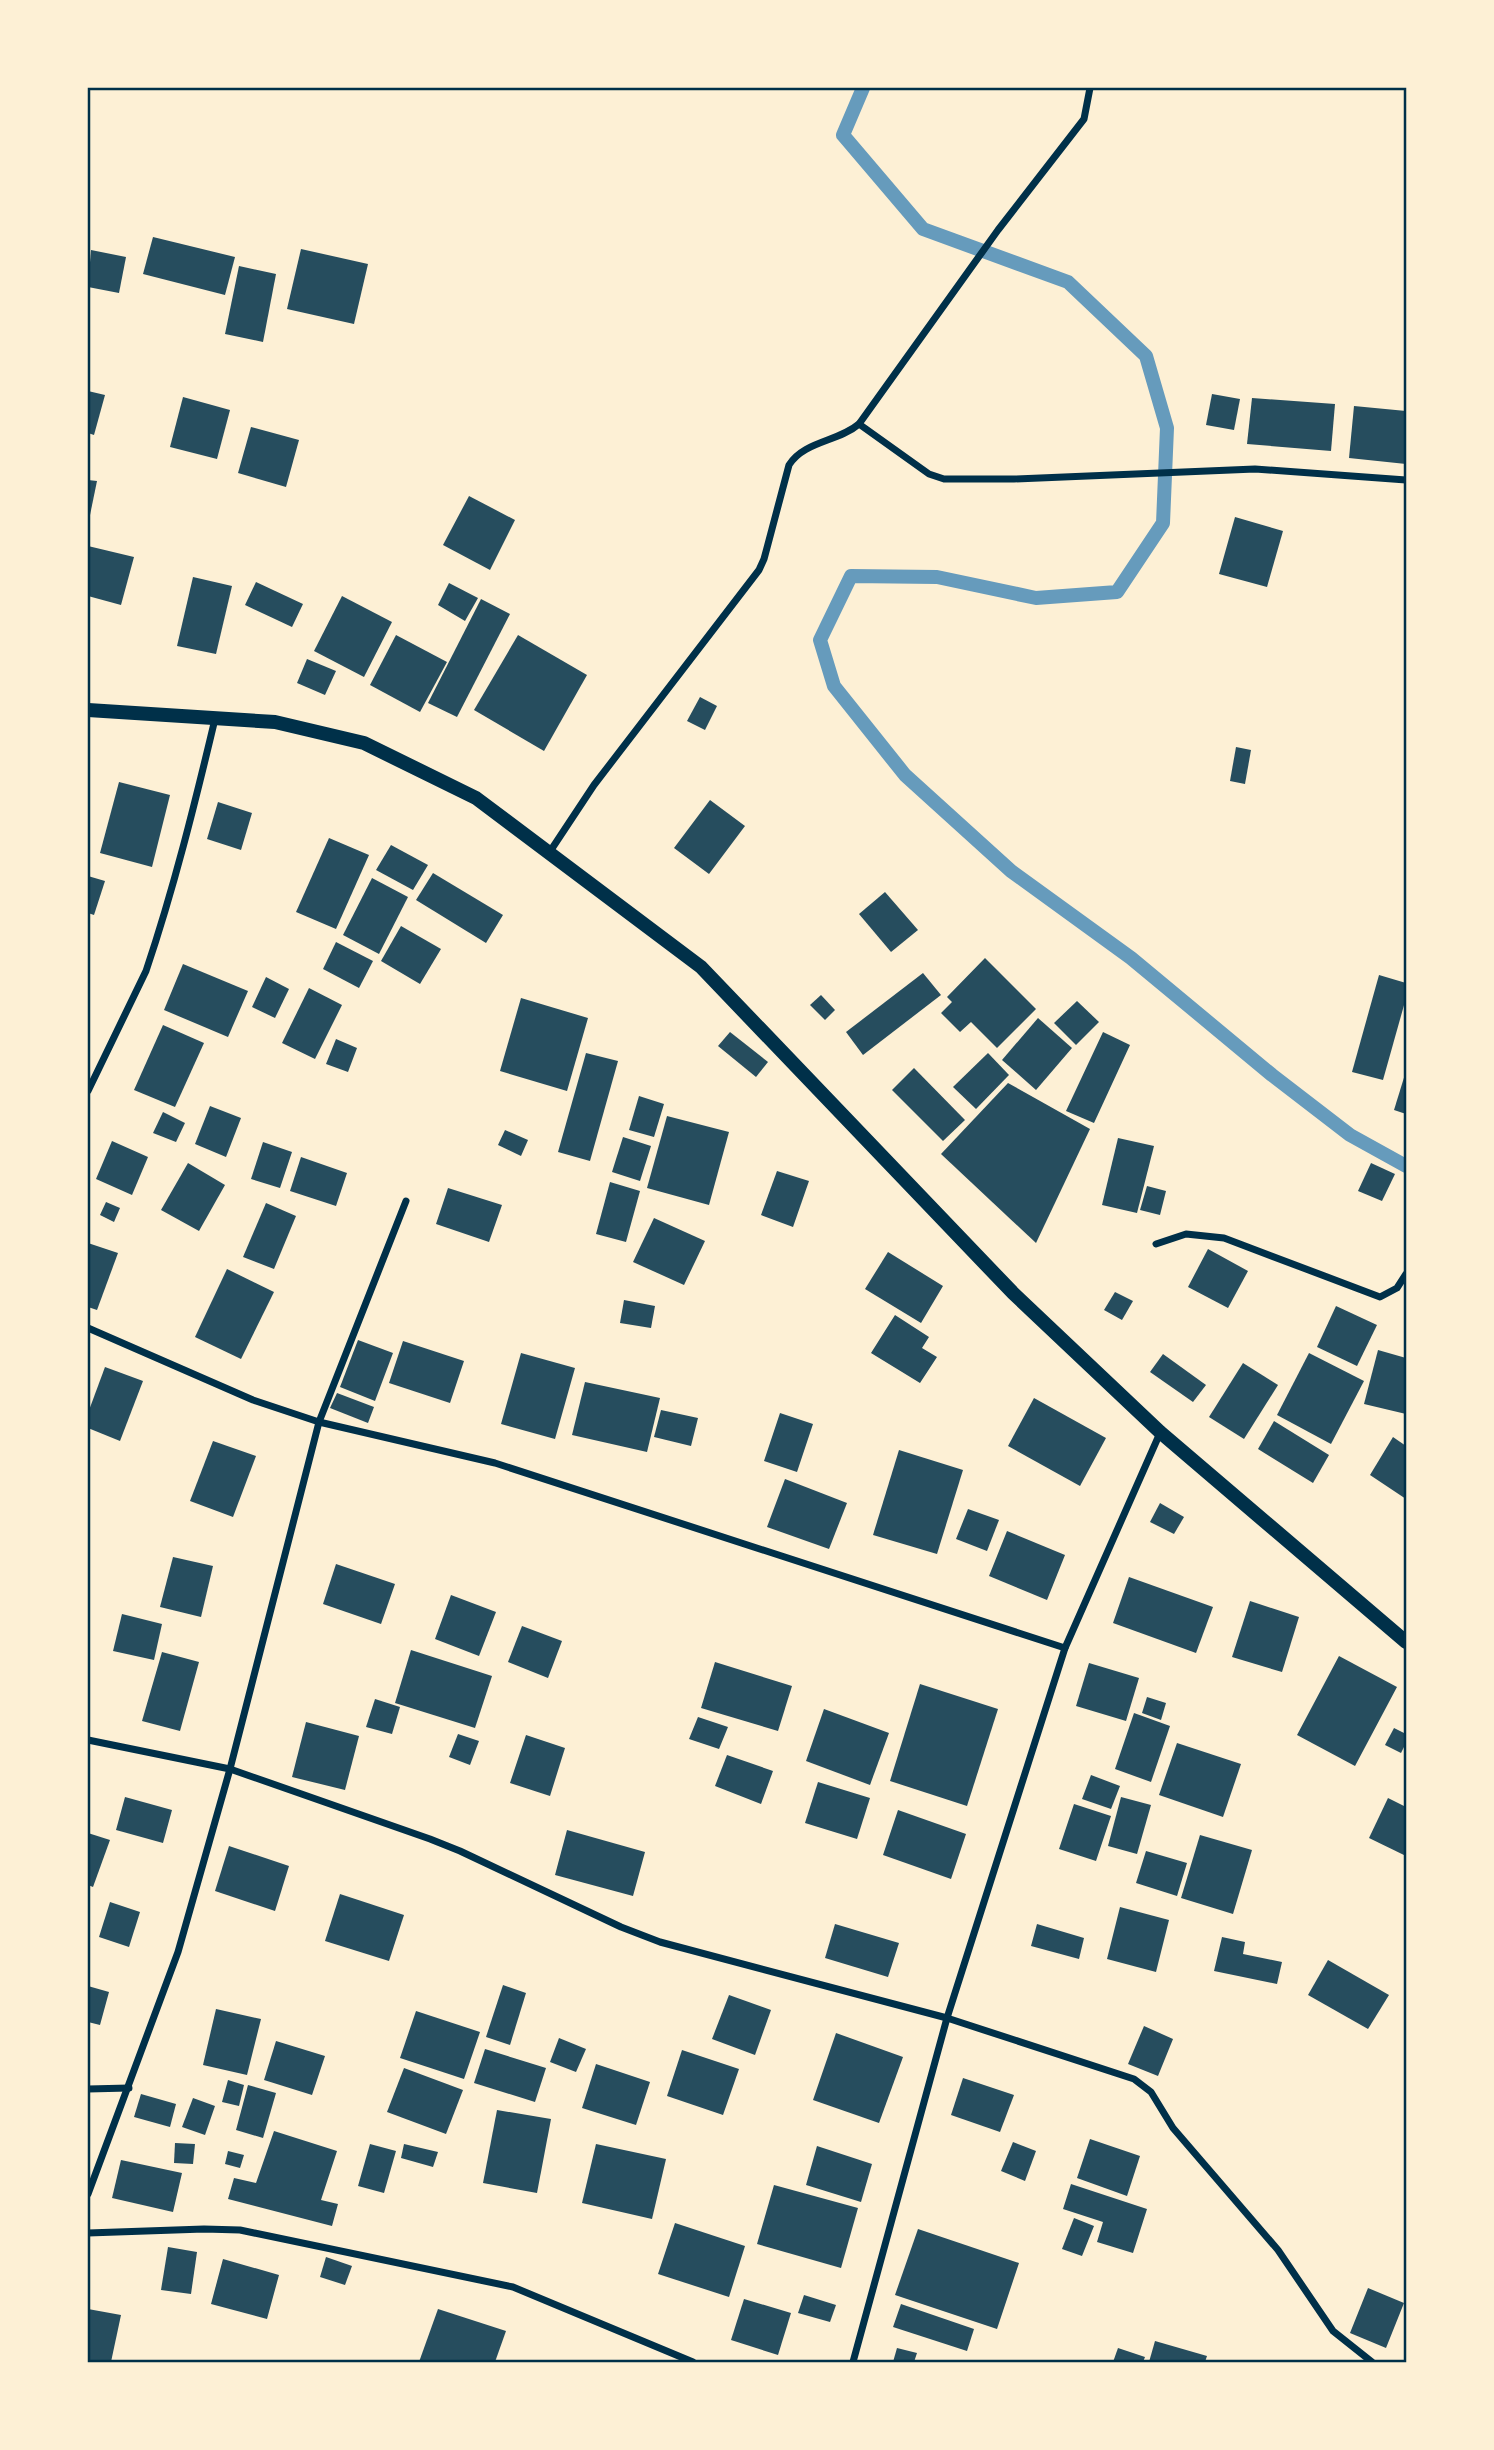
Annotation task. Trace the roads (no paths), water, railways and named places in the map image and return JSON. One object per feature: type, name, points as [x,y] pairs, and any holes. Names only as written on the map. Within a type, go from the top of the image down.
[{"type":"main road","points":[[88,710],[275,722],[364,743],[476,798],[701,967],[1013,1293],[1160,1432],[1406,1642]]},
{"type":"street","points":[[549,853],[594,785],[759,570],[789,465],[794,457],[800,451],[848,434],[859,424],[998,230],[1084,119],[1090,88]]},
{"type":"street","points":[[859,424],[929,474],[944,479],[1014,479],[1255,469],[1406,481]]},
{"type":"street","points":[[88,1091],[146,971],[189,828],[215,718]]},
{"type":"street","points":[[88,2194],[178,1952],[230,1769],[319,1422],[406,1202]]},
{"type":"street","points":[[1156,1244],[1186,1234],[1224,1238],[1380,1297],[1397,1288],[1406,1274]]},
{"type":"street","points":[[88,1328],[253,1400],[319,1422],[495,1463],[1065,1648]]},
{"type":"street","points":[[853,2362],[947,2018],[1065,1648],[1160,1432]]},
{"type":"street","points":[[88,1740],[230,1769],[450,1847],[621,1927],[660,1942],[947,2018],[1134,2079],[1151,2092],[1173,2128],[1278,2250],[1333,2331],[1372,2362]]},
{"type":"street","points":[[88,2089],[129,2088]]},
{"type":"street","points":[[88,2233],[204,2228],[240,2230],[513,2287],[692,2362]]},
{"type":"waterway","points":[[863,88],[843,135],[923,229],[1068,282],[1146,356],[1167,428],[1163,523],[1117,592],[1036,598],[937,577],[851,576],[820,640],[834,686],[905,775],[1011,871],[1131,958],[1272,1075],[1350,1135],[1406,1166]]}]
